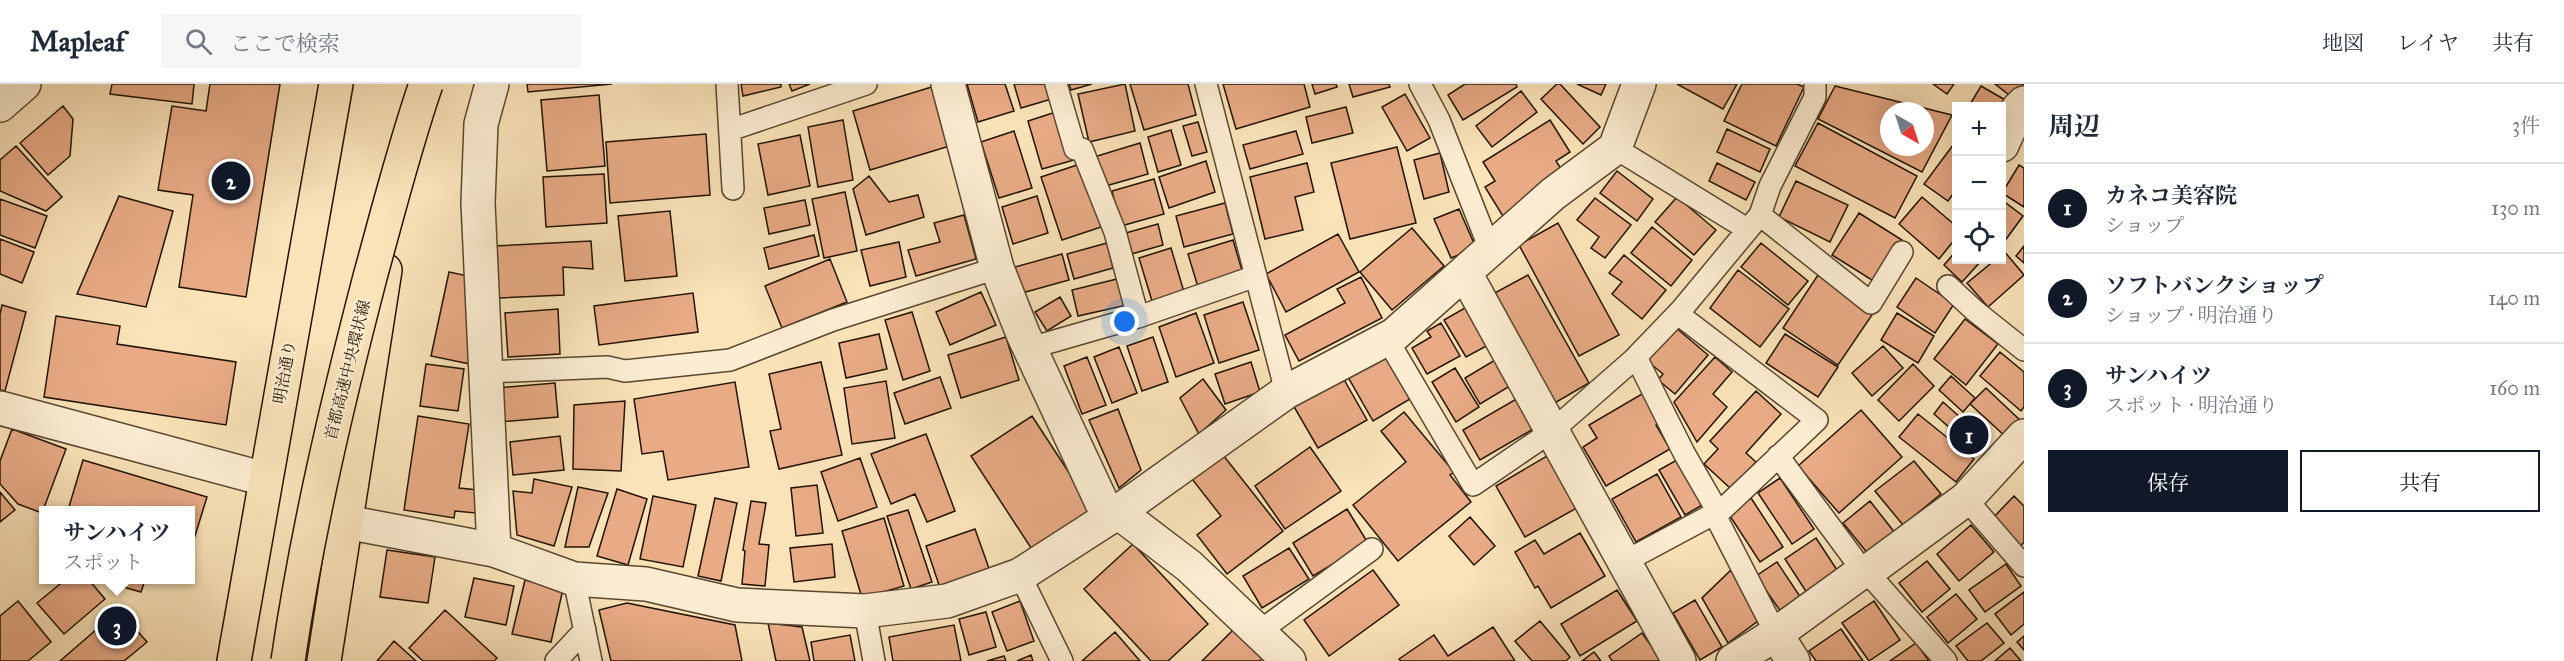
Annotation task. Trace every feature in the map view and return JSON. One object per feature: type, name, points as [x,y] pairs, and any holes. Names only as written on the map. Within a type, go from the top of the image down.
[{"type":"highway","name":"明治通り","points":[[234,661],[336,84]]},
{"type":"highway","points":[[324,661],[413,84]]},
{"type":"highway","name":"首都高速中央環状線","points":[[288,661],[302,570],[347,364],[406,142],[426,84]]},
{"type":"street","points":[[0,105],[24,84]]},
{"type":"street","points":[[492,84],[481,124],[478,203],[494,550]]},
{"type":"street","points":[[948,84],[997,268],[1030,348],[1114,515],[1189,566],[1260,631],[1286,660]]},
{"type":"street","points":[[346,522],[494,550],[574,579],[646,585],[737,605],[865,611],[947,601],[1020,575],[1114,515],[1286,392],[1387,339],[1491,252],[1553,194],[1615,148],[1639,84]]},
{"type":"street","points":[[2006,134],[2018,109],[2024,104]]},
{"type":"street","points":[[1465,273],[1679,661]]},
{"type":"street","points":[[0,408],[265,479]]},
{"type":"street","points":[[1733,661],[1784,648],[1865,572],[1966,499],[2024,436]]},
{"type":"lane","points":[[727,84],[733,189]]},
{"type":"lane","points":[[730,130],[866,84]]},
{"type":"lane","points":[[1056,84],[1075,149],[1082,148],[1115,232],[1137,317]]},
{"type":"lane","points":[[1206,84],[1286,392]]},
{"type":"lane","points":[[1420,84],[1439,120],[1491,252]]},
{"type":"lane","points":[[1387,339],[1473,485],[1552,431],[1636,357],[1678,314],[1754,222],[1815,97],[1815,84]]},
{"type":"lane","points":[[1615,148],[1754,222],[1871,303],[1902,252]]},
{"type":"lane","points":[[487,372],[607,367],[625,371],[730,360],[833,320],[997,268]]},
{"type":"lane","points":[[1030,348],[1137,317],[1256,276]]},
{"type":"lane","points":[[1948,286],[2024,350]]},
{"type":"lane","points":[[1624,562],[1716,512],[1817,420],[1678,314]]},
{"type":"lane","points":[[1636,357],[1784,648]]},
{"type":"lane","points":[[1778,456],[1865,572],[1947,661]]},
{"type":"lane","points":[[1966,499],[2024,566]]},
{"type":"lane","points":[[1260,631],[1372,549]]},
{"type":"lane","points":[[1020,575],[1062,661]]},
{"type":"lane","points":[[574,579],[591,661]]},
{"type":"lane","points":[[865,611],[874,661]]},
{"type":"lane","points":[[556,661],[585,630]]},
{"type":"building","points":[[112,84],[194,84],[192,104],[110,94]]},
{"type":"building","points":[[210,84],[280,84],[246,297],[179,287],[193,195],[158,190],[172,106],[206,111]]},
{"type":"building","points":[[527,84],[612,84],[528,92]]},
{"type":"building","points":[[741,84],[781,84],[781,87],[743,96]]},
{"type":"building","points":[[789,84],[810,84],[792,91]]},
{"type":"building","points":[[967,84],[1005,84],[1014,111],[978,122]]},
{"type":"building","points":[[1014,84],[1051,84],[1055,98],[1021,108]]},
{"type":"building","points":[[1069,84],[1092,84],[1071,90]]},
{"type":"building","points":[[1125,84],[1135,131],[1089,142],[1078,94]]},
{"type":"building","points":[[1130,84],[1188,84],[1196,115],[1144,130]]},
{"type":"building","points":[[1223,84],[1304,84],[1310,107],[1236,129]]},
{"type":"building","points":[[1312,84],[1336,84],[1337,87],[1315,94]]},
{"type":"building","points":[[1349,84],[1389,84],[1390,87],[1353,97]]},
{"type":"building","points":[[1465,84],[1516,84],[1517,87],[1463,120],[1448,95]]},
{"type":"building","points":[[1557,84],[1560,84],[1600,127],[1583,144],[1541,99]]},
{"type":"building","points":[[1577,84],[1606,84],[1601,95]]},
{"type":"building","points":[[1677,84],[1737,84],[1723,109]]},
{"type":"building","points":[[1742,84],[1797,84],[1804,87],[1776,146],[1724,121]]},
{"type":"building","points":[[1933,84],[1954,84],[1947,94]]},
{"type":"building","points":[[1995,84],[2024,84],[2024,85],[2013,98]]},
{"type":"building","points":[[935,86],[953,145],[870,170],[853,111]]},
{"type":"building","points":[[1835,86],[1900,102],[1880,102],[1880,151],[1818,119]]},
{"type":"building","points":[[1981,86],[2007,101],[2006,102],[1971,102]]},
{"type":"building","points":[[1521,91],[1537,112],[1492,147],[1476,126]]},
{"type":"building","points":[[1405,94],[1430,138],[1407,151],[1382,107]]},
{"type":"building","points":[[599,95],[605,166],[547,171],[541,100]]},
{"type":"building","points":[[63,106],[73,119],[70,156],[48,175],[20,143]]},
{"type":"building","points":[[1346,107],[1353,133],[1312,143],[1306,117]]},
{"type":"building","points":[[1059,111],[1074,160],[1042,169],[1028,121]]},
{"type":"building","points":[[1934,111],[1952,115],[1934,149]]},
{"type":"building","points":[[843,120],[853,180],[818,187],[808,127]]},
{"type":"building","points":[[1550,120],[1570,152],[1556,161],[1563,172],[1504,218],[1485,187],[1495,181],[1483,162]]},
{"type":"building","points":[[1198,122],[1207,152],[1192,156],[1183,126]]},
{"type":"building","points":[[1818,123],[1917,176],[1895,218],[1795,166]]},
{"type":"building","points":[[1727,129],[1770,149],[1760,172],[1717,152]]},
{"type":"building","points":[[1171,130],[1181,165],[1158,172],[1148,137]]},
{"type":"building","points":[[1014,131],[1032,188],[999,198],[981,142]]},
{"type":"building","points":[[1296,131],[1303,154],[1250,169],[1243,145]]},
{"type":"building","points":[[706,134],[710,195],[610,203],[606,142]]},
{"type":"building","points":[[800,135],[810,186],[768,195],[758,144]]},
{"type":"building","points":[[1140,143],[1148,174],[1102,187],[1094,157]]},
{"type":"building","points":[[16,146],[62,197],[46,211],[0,191],[0,160]]},
{"type":"building","points":[[1952,146],[1952,196],[1948,201],[1924,184]]},
{"type":"building","points":[[1397,147],[1416,223],[1350,239],[1331,163]]},
{"type":"building","points":[[1440,153],[1449,192],[1424,199],[1414,160]]},
{"type":"building","points":[[1891,156],[1930,156],[1922,172]]},
{"type":"building","points":[[1206,161],[1215,192],[1169,208],[1159,177]]},
{"type":"building","points":[[1307,163],[1314,192],[1295,197],[1303,230],[1265,239],[1250,177]]},
{"type":"building","points":[[1717,163],[1755,182],[1746,200],[1709,181]]},
{"type":"building","points":[[1080,164],[1101,227],[1062,240],[1041,177]]},
{"type":"building","points":[[2019,165],[2024,168],[2024,207],[2006,196],[2006,186]]},
{"type":"building","points":[[1617,171],[1653,199],[1637,221],[1600,193]]},
{"type":"building","points":[[604,174],[607,223],[546,227],[543,177]]},
{"type":"building","points":[[869,176],[889,202],[918,195],[924,217],[866,235],[853,189]]},
{"type":"building","points":[[1154,179],[1164,214],[1121,226],[1112,191]]},
{"type":"building","points":[[1796,181],[1848,205],[1830,242],[1779,217]]},
{"type":"building","points":[[845,192],[857,251],[824,258],[812,199]]},
{"type":"building","points":[[119,196],[173,211],[146,307],[77,294]]},
{"type":"building","points":[[1037,196],[1048,233],[1013,244],[1002,207]]},
{"type":"building","points":[[1677,197],[1716,230],[1694,255],[1655,222]]},
{"type":"building","points":[[1922,197],[1952,223],[1952,243],[1939,259],[1899,224]]},
{"type":"building","points":[[1595,198],[1631,225],[1605,258],[1591,248],[1599,237],[1577,220]]},
{"type":"building","points":[[0,199],[47,216],[35,248],[0,235]]},
{"type":"building","points":[[805,200],[810,225],[769,234],[764,208]]},
{"type":"building","points":[[1225,203],[1233,234],[1184,247],[1176,216]]},
{"type":"building","points":[[2006,203],[2023,216],[2006,239]]},
{"type":"building","points":[[1459,209],[1476,248],[1451,258],[1434,219]]},
{"type":"building","points":[[670,211],[677,276],[625,281],[618,216]]},
{"type":"building","points":[[1859,213],[1902,240],[1875,282],[1832,255]]},
{"type":"building","points":[[964,215],[976,259],[916,276],[908,250],[940,242],[934,223]]},
{"type":"building","points":[[1558,223],[1619,335],[1579,356],[1519,245]]},
{"type":"building","points":[[1158,224],[1163,245],[1128,255],[1122,234]]},
{"type":"building","points":[[1652,227],[1692,260],[1671,286],[1631,253]]},
{"type":"building","points":[[1412,228],[1444,266],[1392,310],[1360,272]]},
{"type":"building","points":[[1338,234],[1359,272],[1286,312],[1266,274]]},
{"type":"building","points":[[814,235],[819,256],[769,269],[764,248]]},
{"type":"building","points":[[0,239],[34,252],[22,283],[0,274]]},
{"type":"building","points":[[1233,240],[1243,274],[1198,287],[1188,254]]},
{"type":"building","points":[[591,241],[593,269],[563,267],[564,295],[497,298],[494,246]]},
{"type":"building","points":[[899,242],[906,277],[870,286],[861,250]]},
{"type":"building","points":[[1107,243],[1113,268],[1074,279],[1067,254]]},
{"type":"building","points":[[1761,243],[1808,281],[1788,305],[1741,267]]},
{"type":"building","points":[[2024,246],[2024,263],[2016,256]]},
{"type":"building","points":[[1171,248],[1184,292],[1152,301],[1139,258]]},
{"type":"building","points":[[2006,253],[2024,275],[1988,307],[1967,283],[1990,264],[2006,264]]},
{"type":"building","points":[[1062,254],[1069,280],[1022,293],[1015,267]]},
{"type":"building","points":[[1624,255],[1666,290],[1642,319],[1612,294],[1622,282],[1609,273]]},
{"type":"building","points":[[1952,256],[1952,264],[1978,264],[1962,282],[1944,265]]},
{"type":"building","points":[[830,259],[847,302],[782,328],[765,286]]},
{"type":"building","points":[[1738,270],[1789,309],[1760,347],[1710,308]]},
{"type":"building","points":[[449,272],[468,276],[470,364],[431,356]]},
{"type":"building","points":[[1528,275],[1589,383],[1553,404],[1491,295]]},
{"type":"building","points":[[1818,275],[1874,312],[1838,365],[1783,328]]},
{"type":"building","points":[[1361,277],[1382,318],[1299,361],[1285,335],[1345,303],[1337,289]]},
{"type":"building","points":[[1121,278],[1127,305],[1078,316],[1072,290]]},
{"type":"building","points":[[1916,278],[1954,304],[1935,333],[1897,307]]},
{"type":"building","points":[[981,292],[996,325],[950,345],[936,312]]},
{"type":"building","points":[[693,293],[698,332],[599,345],[594,306]]},
{"type":"building","points":[[1060,297],[1071,316],[1047,331],[1035,312]]},
{"type":"building","points":[[1243,302],[1259,350],[1219,363],[1204,315]]},
{"type":"building","points":[[2,305],[26,312],[5,391],[0,390]]},
{"type":"building","points":[[1470,305],[1492,343],[1466,357],[1444,320]]},
{"type":"building","points":[[558,309],[560,354],[508,357],[505,313]]},
{"type":"building","points":[[912,312],[930,371],[903,380],[885,320]]},
{"type":"building","points":[[1196,313],[1214,363],[1176,377],[1159,327]]},
{"type":"building","points":[[1897,313],[1934,336],[1918,363],[1881,340]]},
{"type":"building","points":[[56,316],[120,326],[117,344],[236,362],[226,425],[44,397]]},
{"type":"building","points":[[1965,319],[1998,344],[1966,385],[1934,359]]},
{"type":"building","points":[[1441,323],[1460,356],[1427,374],[1412,348],[1431,337],[1427,331]]},
{"type":"building","points":[[1675,327],[1708,355],[1675,394],[1658,380],[1663,374],[1646,360]]},
{"type":"building","points":[[879,334],[887,369],[846,378],[839,343]]},
{"type":"building","points":[[1785,334],[1838,367],[1818,397],[1766,363]]},
{"type":"building","points":[[1006,337],[1019,380],[961,398],[948,355]]},
{"type":"building","points":[[1153,337],[1168,382],[1142,391],[1127,346]]},
{"type":"building","points":[[1883,346],[1903,368],[1872,396],[1852,373]]},
{"type":"building","points":[[1119,347],[1137,393],[1112,403],[1094,357]]},
{"type":"building","points":[[2000,352],[2024,372],[2024,407],[2021,411],[1980,376]]},
{"type":"building","points":[[1385,355],[1410,399],[1373,421],[1348,377]]},
{"type":"building","points":[[1087,357],[1106,405],[1082,414],[1064,366]]},
{"type":"building","points":[[1500,357],[1515,383],[1480,404],[1465,378]]},
{"type":"building","points":[[1715,357],[1732,372],[1713,394],[1727,407],[1697,442],[1674,402]]},
{"type":"building","points":[[821,362],[842,455],[779,469],[770,431],[781,429],[769,374]]},
{"type":"building","points":[[1251,362],[1260,392],[1225,404],[1215,374]]},
{"type":"building","points":[[426,364],[464,369],[458,411],[420,406]]},
{"type":"building","points":[[1913,364],[1934,386],[1899,421],[1878,400]]},
{"type":"building","points":[[1455,368],[1479,407],[1456,422],[1432,382]]},
{"type":"building","points":[[1342,376],[1367,420],[1318,448],[1293,405]]},
{"type":"building","points":[[1951,376],[1975,398],[1963,412],[1939,390]]},
{"type":"building","points":[[940,377],[951,408],[905,424],[894,393]]},
{"type":"building","points":[[1203,379],[1226,410],[1199,434],[1180,398]]},
{"type":"building","points":[[886,381],[895,438],[852,444],[844,388]]},
{"type":"building","points":[[735,382],[749,467],[668,480],[663,451],[642,454],[634,399]]},
{"type":"building","points":[[555,383],[558,417],[498,422],[495,388]]},
{"type":"building","points":[[1986,388],[2021,421],[2006,437],[1970,404]]},
{"type":"building","points":[[1647,391],[1665,421],[1656,425],[1670,449],[1606,486],[1583,447],[1597,438],[1589,425]]},
{"type":"building","points":[[1756,391],[1781,414],[1746,453],[1756,462],[1731,489],[1704,464],[1718,449],[1710,441]]},
{"type":"building","points":[[1518,398],[1535,428],[1480,460],[1463,430]]},
{"type":"building","points":[[625,401],[621,471],[573,469],[574,405]]},
{"type":"building","points":[[1943,402],[1988,442],[1978,453],[1934,414]]},
{"type":"building","points":[[1118,409],[1141,470],[1119,488],[1089,420]]},
{"type":"building","points":[[1861,410],[1902,457],[1839,513],[1798,466]]},
{"type":"building","points":[[1404,412],[1454,472],[1450,475],[1471,502],[1398,561],[1353,505],[1406,462],[1381,431]]},
{"type":"building","points":[[1918,414],[1974,459],[1956,482],[1899,437]]},
{"type":"building","points":[[418,416],[469,424],[459,488],[478,490],[476,513],[455,511],[454,518],[404,510]]},
{"type":"building","points":[[1032,416],[1094,511],[1033,551],[971,456]]},
{"type":"building","points":[[12,429],[66,449],[45,506],[39,506],[39,512],[18,504],[0,484],[0,461]]},
{"type":"building","points":[[926,434],[955,511],[927,522],[915,494],[891,504],[871,454]]},
{"type":"building","points":[[560,436],[564,470],[513,475],[510,442]]},
{"type":"building","points":[[1310,447],[1341,491],[1285,529],[1255,486]]},
{"type":"building","points":[[1552,453],[1582,505],[1525,537],[1496,486]]},
{"type":"building","points":[[1223,455],[1283,531],[1227,574],[1197,535],[1221,516],[1192,479]]},
{"type":"building","points":[[1684,456],[1709,501],[1685,515],[1659,470]]},
{"type":"building","points":[[860,458],[877,507],[838,521],[821,472]]},
{"type":"building","points":[[83,460],[207,497],[195,536],[195,506],[69,506]]},
{"type":"building","points":[[1914,461],[1941,494],[1903,525],[1875,491]]},
{"type":"building","points":[[1657,474],[1681,517],[1636,542],[1612,499]]},
{"type":"building","points":[[1780,478],[1814,529],[1792,544],[1758,493]]},
{"type":"building","points":[[534,479],[572,487],[554,546],[517,535],[513,491],[532,493]]},
{"type":"building","points":[[817,485],[823,533],[796,536],[791,488]]},
{"type":"building","points":[[578,487],[608,493],[589,547],[565,547]]},
{"type":"building","points":[[617,489],[647,499],[628,565],[597,556]]},
{"type":"building","points":[[0,492],[15,510],[0,522]]},
{"type":"building","points":[[653,496],[696,505],[683,567],[640,559]]},
{"type":"building","points":[[2014,496],[2024,506],[2024,542],[2020,547],[1991,520]]},
{"type":"building","points":[[715,498],[737,503],[721,581],[698,576]]},
{"type":"building","points":[[1751,498],[1783,547],[1760,562],[1728,513]]},
{"type":"building","points":[[751,501],[766,503],[759,544],[769,545],[765,586],[742,584],[745,551],[743,550]]},
{"type":"building","points":[[1870,501],[1895,533],[1869,555],[1843,523]]},
{"type":"building","points":[[1347,509],[1368,543],[1313,576],[1293,543]]},
{"type":"building","points":[[908,510],[932,582],[911,589],[887,516]]},
{"type":"building","points":[[1470,517],[1495,546],[1474,565],[1449,536]]},
{"type":"building","points":[[884,518],[904,586],[862,598],[842,531]]},
{"type":"building","points":[[1971,525],[1994,552],[1959,581],[1937,554]]},
{"type":"building","points":[[975,529],[991,574],[941,591],[926,546]]},
{"type":"building","points":[[1580,533],[1605,576],[1551,608],[1538,586],[1535,588],[1515,552],[1535,540],[1544,554]]},
{"type":"building","points":[[1816,538],[1839,573],[1807,593],[1785,559]]},
{"type":"building","points":[[832,544],[835,577],[794,582],[790,548]]},
{"type":"building","points":[[1133,544],[1208,624],[1168,661],[1151,661],[1084,589]]},
{"type":"building","points":[[1289,548],[1309,579],[1262,608],[1243,576]]},
{"type":"building","points":[[387,550],[435,557],[428,603],[380,597]]},
{"type":"building","points":[[1927,561],[1950,589],[1922,612],[1899,583]]},
{"type":"building","points":[[1777,562],[1801,598],[1781,612],[1756,576]]},
{"type":"building","points":[[2006,564],[2021,586],[1985,612],[1969,590]]},
{"type":"building","points":[[1373,570],[1399,605],[1329,656],[1304,620]]},
{"type":"building","points":[[1731,570],[1758,621],[1728,643],[1702,598]]},
{"type":"building","points":[[474,578],[514,586],[506,625],[465,617]]},
{"type":"building","points":[[525,580],[563,589],[551,642],[512,634]]},
{"type":"building","points":[[60,584],[92,584],[105,599],[64,634],[37,603]]},
{"type":"building","points":[[116,584],[144,584],[141,592]]},
{"type":"building","points":[[1617,590],[1637,621],[1580,656],[1561,624]]},
{"type":"building","points":[[2024,592],[2024,624],[2011,635],[1995,614]]},
{"type":"building","points":[[1956,594],[1977,619],[1948,643],[1927,617]]},
{"type":"building","points":[[1695,600],[1722,647],[1700,660],[1673,613]]},
{"type":"building","points":[[18,601],[51,642],[28,661],[0,661],[0,616]]},
{"type":"building","points":[[1020,601],[1034,641],[1007,651],[992,612]]},
{"type":"building","points":[[1874,601],[1900,640],[1869,661],[1842,623]]},
{"type":"building","points":[[627,603],[735,625],[742,661],[611,661],[599,610]]},
{"type":"building","points":[[119,610],[147,642],[124,661],[60,661]]},
{"type":"building","points":[[445,610],[497,658],[494,661],[423,661],[409,648]]},
{"type":"building","points":[[986,612],[996,647],[969,655],[959,619]]},
{"type":"building","points":[[1540,621],[1570,657],[1566,661],[1532,661],[1515,641]]},
{"type":"building","points":[[768,623],[802,627],[810,661],[776,661]]},
{"type":"building","points":[[1987,623],[2004,643],[1981,661],[1968,661],[1956,646]]},
{"type":"building","points":[[954,625],[961,661],[893,661],[889,637]]},
{"type":"building","points":[[1493,627],[1515,661],[1401,661],[1399,659],[1434,635],[1448,656]]},
{"type":"building","points":[[1234,629],[1263,658],[1260,661],[1202,661]]},
{"type":"building","points":[[1841,629],[1863,661],[1816,661],[1809,651]]},
{"type":"building","points":[[1115,632],[1140,661],[1082,661]]},
{"type":"building","points":[[1642,633],[1662,661],[1612,661],[1609,656]]},
{"type":"building","points":[[850,635],[855,661],[814,661],[811,642]]},
{"type":"building","points":[[2024,636],[2024,650],[2017,642]]},
{"type":"building","points":[[394,641],[416,661],[377,661]]},
{"type":"building","points":[[1916,643],[1929,661],[1890,661]]},
{"type":"building","points":[[2010,648],[2021,661],[1995,661]]},
{"type":"building","points":[[1594,652],[1601,661],[1582,661]]},
{"type":"building","points":[[1031,655],[1033,661],[1017,661]]},
{"type":"building","points":[[1004,656],[1006,661],[987,661]]},
{"type":"place","name":"ソフトバンクショップ","points":[[231,181]]},
{"type":"place","name":"カネコ美容院","points":[[1969,435]]},
{"type":"place","name":"サンハイツ","points":[[117,626]]}]
